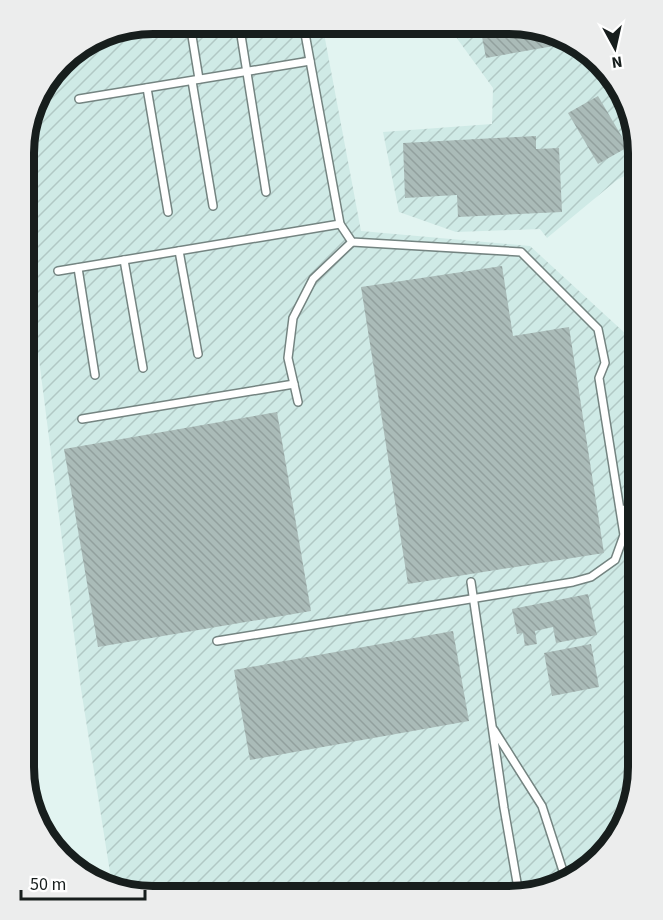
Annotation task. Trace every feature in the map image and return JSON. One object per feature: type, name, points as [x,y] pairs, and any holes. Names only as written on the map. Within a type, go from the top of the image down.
[{"type":"lane","points":[[191,34],[195,80],[213,206]]},
{"type":"lane","points":[[241,34],[267,192]]},
{"type":"lane","points":[[305,34],[340,224],[352,242]]},
{"type":"lane","points":[[79,99],[310,61]]},
{"type":"lane","points":[[147,88],[168,212]]},
{"type":"lane","points":[[58,271],[340,224]]},
{"type":"lane","points":[[217,641],[573,582],[591,577],[615,560],[624,535],[599,378],[605,363],[598,329],[521,252],[352,242],[313,279],[293,318],[288,358],[298,402]]},
{"type":"lane","points":[[179,251],[198,354]]},
{"type":"lane","points":[[124,260],[143,368]]},
{"type":"lane","points":[[78,268],[95,375]]},
{"type":"lane","points":[[82,419],[294,384]]},
{"type":"lane","points":[[621,512],[628,508]]},
{"type":"lane","points":[[624,535],[628,537]]},
{"type":"lane","points":[[471,582],[518,885]]},
{"type":"lane","points":[[492,728],[542,807],[562,873]]},
{"type":"shaded area","points":[[153,34],[324,34],[361,231],[530,246],[628,336],[628,774],[622,805],[608,833],[588,856],[562,873],[525,884],[510,886],[153,886],[123,881],[111,877],[81,689],[34,320],[34,153],[41,115],[50,94],[75,64],[94,50],[115,41]]},
{"type":"shaded area","points":[[454,34],[525,36],[555,44],[582,59],[585,62],[585,78],[601,78],[619,108],[627,138],[628,174],[617,180],[547,238],[540,229],[456,232],[399,212],[383,132],[492,124],[493,88]]},
{"type":"building","points":[[482,34],[525,36],[558,45],[486,58]]},
{"type":"building","points":[[598,96],[628,147],[598,164],[568,113]]},
{"type":"building","points":[[536,136],[536,149],[559,148],[562,212],[458,217],[457,195],[405,198],[403,143]]},
{"type":"building","points":[[502,266],[513,336],[569,327],[604,553],[408,584],[361,287]]},
{"type":"building","points":[[277,412],[311,611],[98,647],[64,449]]},
{"type":"building","points":[[588,594],[597,635],[556,643],[553,627],[535,631],[537,644],[525,646],[523,633],[517,634],[512,609]]},
{"type":"building","points":[[453,631],[469,721],[250,760],[234,670]]},
{"type":"building","points":[[591,644],[599,687],[552,696],[544,653]]}]
